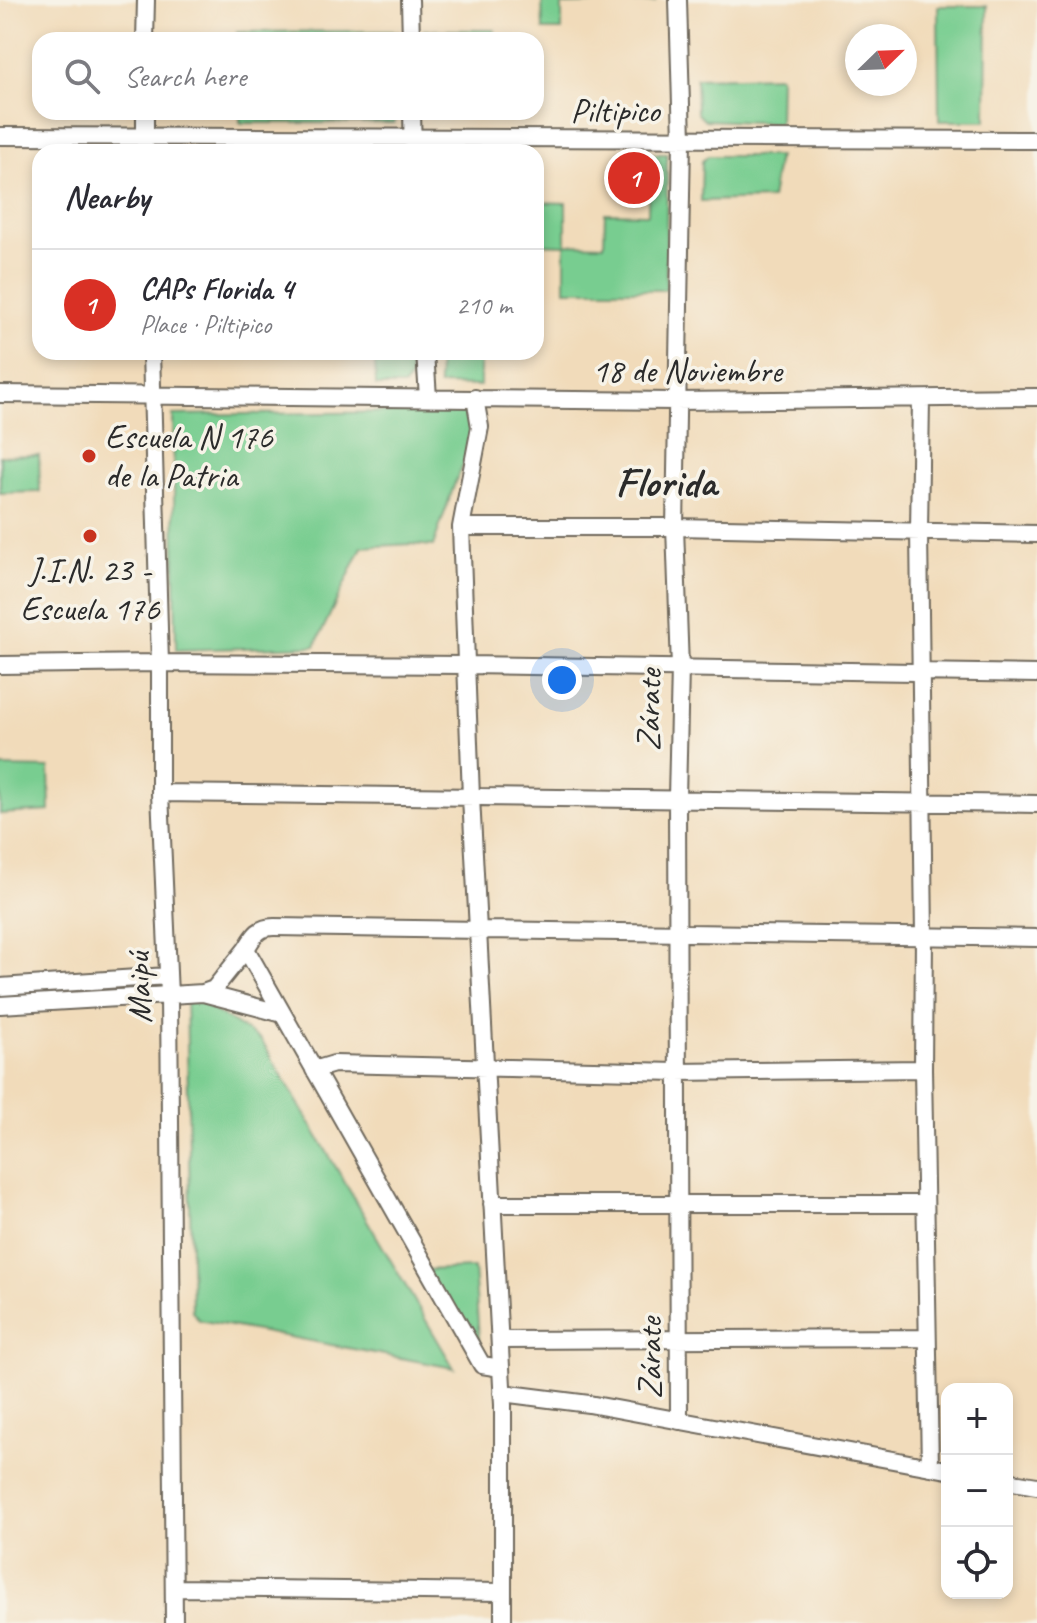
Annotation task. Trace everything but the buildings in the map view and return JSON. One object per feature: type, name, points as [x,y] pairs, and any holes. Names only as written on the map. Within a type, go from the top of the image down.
[{"type":"street","points":[[145,32],[146,0]]},
{"type":"street","points":[[410,0],[411,32]]},
{"type":"street","name":"Zárate","points":[[678,0],[682,140],[675,401],[680,668],[677,798],[679,1421]]},
{"type":"street","points":[[145,120],[145,144]]},
{"type":"street","points":[[412,120],[413,144]]},
{"type":"street","name":"Piltipico","points":[[0,136],[145,144]]},
{"type":"street","name":"Piltipico","points":[[467,144],[682,140],[1037,140]]},
{"type":"street","name":"Maipú","points":[[151,360],[160,663],[160,793],[169,995],[174,1623]]},
{"type":"street","points":[[426,360],[428,398]]},
{"type":"street","name":"18 de Noviembre","points":[[0,394],[675,401],[1037,397]]},
{"type":"street","points":[[475,398],[480,427],[461,527],[484,1069],[500,1340],[503,1623]]},
{"type":"street","points":[[502,1393],[589,1404],[939,1468],[927,1338],[919,531],[921,399]]},
{"type":"street","points":[[461,527],[675,527],[1037,534]]},
{"type":"street","points":[[0,665],[466,665],[1037,674]]},
{"type":"street","points":[[160,793],[1037,804]]},
{"type":"street","points":[[0,1005],[203,993],[214,989],[256,932],[264,927],[1037,938]]},
{"type":"street","points":[[246,949],[482,1365],[501,1368]]},
{"type":"street","points":[[0,987],[168,976]]},
{"type":"street","points":[[203,993],[283,1014]]},
{"type":"street","points":[[314,1070],[334,1064],[677,1072],[923,1069]]},
{"type":"street","points":[[492,1204],[925,1204]]},
{"type":"street","points":[[500,1340],[927,1338]]},
{"type":"street","points":[[1013,1482],[1037,1486]]},
{"type":"street","points":[[175,1588],[502,1592]]},
{"type":"green space","points":[[542,0],[655,2],[562,5],[562,30],[543,30]]},
{"type":"green space","points":[[938,6],[987,6],[986,121],[939,121]]},
{"type":"green space","points":[[424,30],[494,32],[424,32]]},
{"type":"green space","points":[[398,31],[398,32],[237,32]]},
{"type":"green space","points":[[780,76],[779,123],[704,120],[697,113],[696,78]]},
{"type":"green space","points":[[240,120],[396,120],[394,123]]},
{"type":"green space","points":[[649,154],[667,154],[666,290],[565,290],[565,245],[544,244],[544,202],[566,203],[566,244],[604,245],[605,213],[648,214]]},
{"type":"green space","points":[[708,156],[778,156],[771,199],[701,201],[702,161]]},
{"type":"green space","points":[[438,360],[480,360],[480,386],[439,385]]},
{"type":"green space","points":[[375,363],[410,363],[410,379],[404,386],[376,386]]},
{"type":"green space","points":[[464,407],[472,423],[470,450],[433,546],[362,547],[315,646],[176,650],[173,415],[400,412]]},
{"type":"green space","points":[[39,455],[40,492],[0,493],[0,456]]},
{"type":"green space","points":[[0,767],[49,768],[50,811],[0,814]]},
{"type":"green space","points":[[186,993],[261,1040],[454,1368],[199,1320],[192,1311]]},
{"type":"green space","points":[[474,1268],[480,1352],[426,1270]]},
{"type":"place","name":"CAPs Florida 4","points":[[634,178]]},
{"type":"place","name":"Escuela N 176 de la Patria","points":[[89,456]]},
{"type":"place","name":"J.I.N. 23 - Escuela 176","points":[[90,536]]},
{"type":"district","name":"Florida","points":[[666,481]]}]
